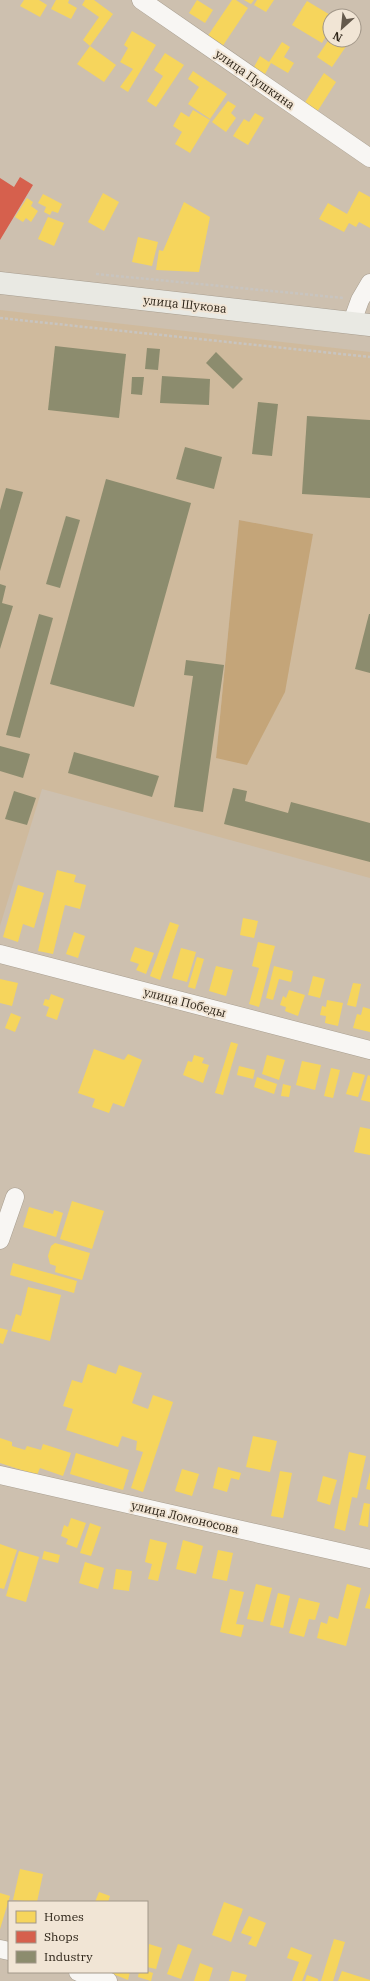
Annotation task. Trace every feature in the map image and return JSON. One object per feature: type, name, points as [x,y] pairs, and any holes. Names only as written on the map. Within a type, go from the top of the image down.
[{"type":"main road","name":"улица Шукова","points":[[0,283],[361,323]]},
{"type":"street","name":"улица Пушкина","points":[[141,0],[370,158]]},
{"type":"street","points":[[361,323],[360,300],[370,283]]},
{"type":"street","name":"улица Победы","points":[[0,954],[370,1050]]},
{"type":"street","points":[[0,1240],[15,1197]]},
{"type":"street","name":"улица Ломоносова","points":[[0,1475],[370,1559]]},
{"type":"street","points":[[81,1973],[108,1981]]},
{"type":"path","points":[[94,273],[360,300]]},
{"type":"path","points":[[0,318],[370,357]]},
{"type":"shaded area","points":[[0,310],[370,352],[370,878],[42,789],[0,926]],"holes":[[[239,520],[313,534],[216,758]]]},
{"type":"shaded area","points":[[239,520],[313,534],[285,692],[247,765],[216,758]]},
{"type":"building: Homes","points":[[24,0],[39,0],[47,5],[40,17],[20,6]]},
{"type":"building: Homes","points":[[56,0],[69,0],[68,3],[77,8],[71,19],[51,9]]},
{"type":"building: Homes","points":[[85,0],[94,0],[113,14],[90,46],[83,40],[99,17],[82,5]]},
{"type":"building: Homes","points":[[197,0],[213,10],[205,23],[189,13]]},
{"type":"building: Homes","points":[[232,0],[236,0],[248,8],[222,47],[207,37]]},
{"type":"building: Homes","points":[[244,0],[254,0],[251,4]]},
{"type":"building: Homes","points":[[257,0],[274,0],[266,12],[254,5]]},
{"type":"building: Homes","points":[[307,1],[322,10],[322,43],[292,25]]},
{"type":"building: Homes","points":[[132,31],[156,45],[128,92],[120,87],[133,69],[120,62],[128,48],[124,45]]},
{"type":"building: Homes","points":[[282,42],[290,47],[284,57],[294,63],[288,73],[271,63],[265,74],[254,67],[260,56],[269,62]]},
{"type":"building: Homes","points":[[90,46],[116,65],[104,82],[77,64]]},
{"type":"building: Homes","points":[[323,48],[345,48],[332,67],[317,57]]},
{"type":"building: Homes","points":[[165,53],[184,65],[156,107],[147,101],[163,76],[154,70]]},
{"type":"building: Homes","points":[[193,71],[227,94],[210,119],[188,104],[199,87],[188,79]]},
{"type":"building: Homes","points":[[324,73],[336,82],[317,112],[304,104]]},
{"type":"building: Homes","points":[[228,101],[236,106],[231,113],[236,118],[226,132],[212,122]]},
{"type":"building: Homes","points":[[193,110],[210,120],[190,153],[175,144],[182,132],[173,126],[181,112],[189,117]]},
{"type":"building: Homes","points":[[255,113],[264,118],[248,145],[233,136],[244,119],[249,122]]},
{"type":"building: Homes","points":[[359,191],[370,197],[370,228],[359,222],[356,227],[349,223],[344,232],[319,219],[328,203],[347,214]]},
{"type":"building: Homes","points":[[103,193],[119,202],[104,231],[88,222]]},
{"type":"building: Homes","points":[[43,194],[62,204],[58,213],[52,211],[50,215],[44,212],[46,207],[38,203]]},
{"type":"building: Homes","points":[[27,198],[33,202],[31,206],[38,211],[31,222],[26,218],[23,222],[15,217]]},
{"type":"building: Homes","points":[[184,202],[210,217],[199,272],[156,270],[159,250],[163,251]]},
{"type":"building: Homes","points":[[48,217],[64,223],[54,246],[38,239]]},
{"type":"building: Homes","points":[[138,237],[158,242],[152,266],[132,262]]},
{"type":"building: Homes","points":[[57,870],[76,875],[74,882],[86,885],[80,909],[65,905],[53,954],[38,951]]},
{"type":"building: Homes","points":[[18,885],[44,893],[34,928],[23,924],[18,942],[3,937]]},
{"type":"building: Homes","points":[[243,918],[258,921],[254,938],[240,935]]},
{"type":"building: Homes","points":[[170,922],[179,925],[160,980],[150,976]]},
{"type":"building: Homes","points":[[74,932],[85,936],[78,958],[66,954]]},
{"type":"building: Homes","points":[[258,942],[275,946],[259,1007],[249,1004],[259,968],[252,966]]},
{"type":"building: Homes","points":[[135,947],[154,953],[146,974],[136,970],[139,964],[130,961]]},
{"type":"building: Homes","points":[[181,948],[196,952],[187,982],[172,978]]},
{"type":"building: Homes","points":[[197,957],[204,959],[195,989],[188,987]]},
{"type":"building: Homes","points":[[216,966],[233,970],[226,996],[209,991]]},
{"type":"building: Homes","points":[[274,966],[293,971],[291,982],[279,979],[273,1000],[266,998]]},
{"type":"building: Homes","points":[[313,976],[325,979],[320,998],[308,995]]},
{"type":"building: Homes","points":[[0,979],[18,983],[12,1006],[0,1003]]},
{"type":"building: Homes","points":[[353,983],[361,984],[356,1007],[347,1005]]},
{"type":"building: Homes","points":[[289,990],[305,995],[298,1016],[285,1011],[286,1007],[280,1005],[283,996],[286,998]]},
{"type":"building: Homes","points":[[51,994],[64,999],[57,1020],[46,1016],[49,1007],[43,1005],[45,999],[49,1000]]},
{"type":"building: Homes","points":[[327,1000],[343,1003],[338,1026],[325,1023],[326,1016],[320,1015],[322,1006],[326,1007]]},
{"type":"building: Homes","points":[[363,1007],[370,1009],[370,1032],[353,1028],[357,1014],[361,1015]]},
{"type":"building: Homes","points":[[11,1013],[21,1017],[15,1032],[5,1028]]},
{"type":"building: Homes","points":[[231,1042],[238,1044],[223,1095],[215,1093]]},
{"type":"building: Homes","points":[[94,1049],[124,1060],[128,1054],[142,1060],[124,1107],[113,1103],[109,1113],[92,1107],[95,1099],[78,1093]]},
{"type":"building: Homes","points":[[194,1055],[204,1058],[202,1063],[209,1065],[203,1083],[183,1075],[188,1061],[192,1062]]},
{"type":"building: Homes","points":[[267,1055],[285,1060],[279,1080],[262,1074]]},
{"type":"building: Homes","points":[[302,1061],[321,1065],[315,1090],[296,1085]]},
{"type":"building: Homes","points":[[239,1066],[255,1070],[253,1079],[237,1075]]},
{"type":"building: Homes","points":[[331,1068],[340,1070],[333,1098],[324,1096]]},
{"type":"building: Homes","points":[[353,1072],[365,1075],[358,1097],[346,1094]]},
{"type":"building: Homes","points":[[368,1075],[370,1076],[370,1102],[361,1100]]},
{"type":"building: Homes","points":[[257,1077],[277,1084],[274,1094],[254,1087]]},
{"type":"building: Homes","points":[[283,1084],[291,1086],[289,1097],[281,1096]]},
{"type":"building: Homes","points":[[360,1127],[370,1129],[370,1155],[354,1152]]},
{"type":"building: Homes","points":[[72,1201],[104,1211],[92,1249],[60,1239]]},
{"type":"building: Homes","points":[[29,1207],[53,1214],[54,1210],[63,1213],[56,1237],[23,1227]]},
{"type":"building: Homes","points":[[55,1243],[90,1253],[82,1280],[55,1272],[56,1266],[50,1264],[48,1256],[51,1246]]},
{"type":"building: Homes","points":[[13,1263],[77,1281],[74,1293],[10,1275]]},
{"type":"building: Homes","points":[[28,1287],[61,1295],[50,1341],[11,1331],[16,1314],[21,1316]]},
{"type":"building: Homes","points":[[0,1328],[8,1330],[3,1344],[0,1343]]},
{"type":"building: Homes","points":[[88,1364],[116,1374],[119,1365],[142,1373],[132,1403],[148,1409],[153,1395],[173,1402],[143,1492],[131,1488],[143,1452],[136,1450],[137,1441],[122,1436],[118,1447],[66,1430],[73,1409],[63,1406],[72,1380],[82,1383]]},
{"type":"building: Homes","points":[[253,1436],[277,1441],[270,1472],[246,1467]]},
{"type":"building: Homes","points":[[0,1438],[12,1442],[12,1446],[25,1450],[27,1446],[41,1450],[43,1444],[71,1453],[63,1476],[40,1468],[37,1475],[0,1463]]},
{"type":"building: Homes","points":[[349,1452],[366,1456],[357,1498],[352,1497],[345,1531],[334,1528]]},
{"type":"building: Homes","points":[[76,1453],[129,1470],[123,1490],[70,1474]]},
{"type":"building: Homes","points":[[218,1467],[241,1473],[239,1480],[231,1478],[227,1492],[213,1488]]},
{"type":"building: Homes","points":[[182,1469],[199,1474],[192,1496],[175,1491]]},
{"type":"building: Homes","points":[[280,1471],[292,1473],[283,1518],[271,1516]]},
{"type":"building: Homes","points":[[370,1472],[370,1490],[366,1489]]},
{"type":"building: Homes","points":[[323,1476],[337,1480],[330,1505],[317,1501]]},
{"type":"building: Homes","points":[[364,1503],[370,1504],[368,1527],[359,1525]]},
{"type":"building: Homes","points":[[71,1518],[86,1523],[77,1548],[66,1544],[68,1539],[61,1536],[64,1525],[68,1527]]},
{"type":"building: Homes","points":[[90,1523],[101,1527],[91,1556],[80,1553]]},
{"type":"building: Homes","points":[[150,1539],[167,1543],[158,1581],[148,1579],[152,1564],[145,1562]]},
{"type":"building: Homes","points":[[183,1540],[203,1546],[196,1574],[176,1569]]},
{"type":"building: Homes","points":[[0,1544],[17,1550],[4,1589],[0,1588]]},
{"type":"building: Homes","points":[[218,1550],[233,1553],[227,1581],[212,1578]]},
{"type":"building: Homes","points":[[19,1551],[39,1557],[26,1602],[6,1596]]},
{"type":"building: Homes","points":[[44,1551],[60,1555],[58,1563],[42,1559]]},
{"type":"building: Homes","points":[[85,1562],[104,1568],[98,1589],[79,1583]]},
{"type":"building: Homes","points":[[116,1569],[132,1571],[129,1591],[113,1589]]},
{"type":"building: Homes","points":[[256,1584],[272,1588],[263,1622],[247,1619]]},
{"type":"building: Homes","points":[[347,1584],[361,1588],[346,1646],[317,1638],[321,1622],[327,1624],[329,1616],[338,1619]]},
{"type":"building: Homes","points":[[230,1589],[244,1592],[236,1624],[244,1625],[241,1637],[220,1632]]},
{"type":"building: Homes","points":[[278,1593],[290,1596],[283,1628],[270,1625]]},
{"type":"building: Homes","points":[[370,1593],[370,1609],[365,1608]]},
{"type":"building: Homes","points":[[299,1598],[320,1603],[315,1620],[309,1619],[304,1637],[289,1633]]},
{"type":"building: Homes","points":[[20,1869],[43,1874],[37,1901],[13,1900]]},
{"type":"building: Homes","points":[[99,1892],[110,1896],[108,1901],[95,1901]]},
{"type":"building: Homes","points":[[0,1893],[10,1896],[0,1929]]},
{"type":"building: Homes","points":[[224,1902],[243,1909],[231,1942],[212,1935]]},
{"type":"building: Homes","points":[[249,1916],[266,1923],[256,1947],[248,1944],[252,1937],[241,1933]]},
{"type":"building: Homes","points":[[334,1939],[345,1942],[333,1981],[321,1981]]},
{"type":"building: Homes","points":[[149,1944],[162,1948],[156,1969],[148,1967]]},
{"type":"building: Homes","points":[[178,1944],[192,1949],[181,1979],[167,1974]]},
{"type":"building: Homes","points":[[291,1947],[312,1955],[302,1981],[292,1981],[299,1962],[287,1958]]},
{"type":"building: Homes","points":[[200,1963],[213,1968],[209,1981],[194,1981]]},
{"type":"building: Homes","points":[[148,1971],[153,1973],[151,1981],[138,1977],[139,1973],[148,1973]]},
{"type":"building: Homes","points":[[232,1971],[247,1975],[245,1981],[229,1981]]},
{"type":"building: Homes","points":[[342,1971],[370,1980],[370,1981],[338,1981]]},
{"type":"building: Homes","points":[[113,1973],[130,1973],[128,1980]]},
{"type":"building: Homes","points":[[307,1975],[318,1979],[318,1981],[305,1981]]},
{"type":"building: Shops","points":[[20,177],[33,185],[0,240],[0,178],[14,187]]},
{"type":"building: Industry","points":[[55,346],[126,354],[119,418],[48,410]]},
{"type":"building: Industry","points":[[147,348],[160,349],[158,370],[145,369]]},
{"type":"building: Industry","points":[[216,352],[243,379],[233,389],[206,363]]},
{"type":"building: Industry","points":[[162,376],[210,379],[209,405],[160,403]]},
{"type":"building: Industry","points":[[132,377],[144,377],[142,395],[131,394]]},
{"type":"building: Industry","points":[[258,402],[278,404],[272,456],[252,454]]},
{"type":"building: Industry","points":[[307,416],[370,420],[370,498],[302,494]]},
{"type":"building: Industry","points":[[185,447],[222,457],[214,489],[176,479]]},
{"type":"building: Industry","points":[[106,479],[191,503],[134,707],[50,684]]},
{"type":"building: Industry","points":[[6,488],[23,492],[0,571],[0,510]]},
{"type":"building: Industry","points":[[66,516],[80,520],[60,588],[46,584]]},
{"type":"building: Industry","points":[[0,584],[6,586],[2,603],[13,606],[0,649]]},
{"type":"building: Industry","points":[[39,614],[53,618],[20,738],[6,735]]},
{"type":"building: Industry","points":[[370,614],[370,673],[355,669]]},
{"type":"building: Industry","points":[[186,660],[224,665],[203,812],[174,807],[193,676],[184,675]]},
{"type":"building: Industry","points":[[0,746],[30,754],[23,778],[0,771]]},
{"type":"building: Industry","points":[[74,752],[159,776],[152,797],[68,773]]},
{"type":"building: Industry","points":[[233,788],[247,791],[245,801],[288,813],[291,802],[370,823],[370,862],[224,824]]},
{"type":"building: Industry","points":[[14,791],[36,798],[27,825],[5,819]]}]
